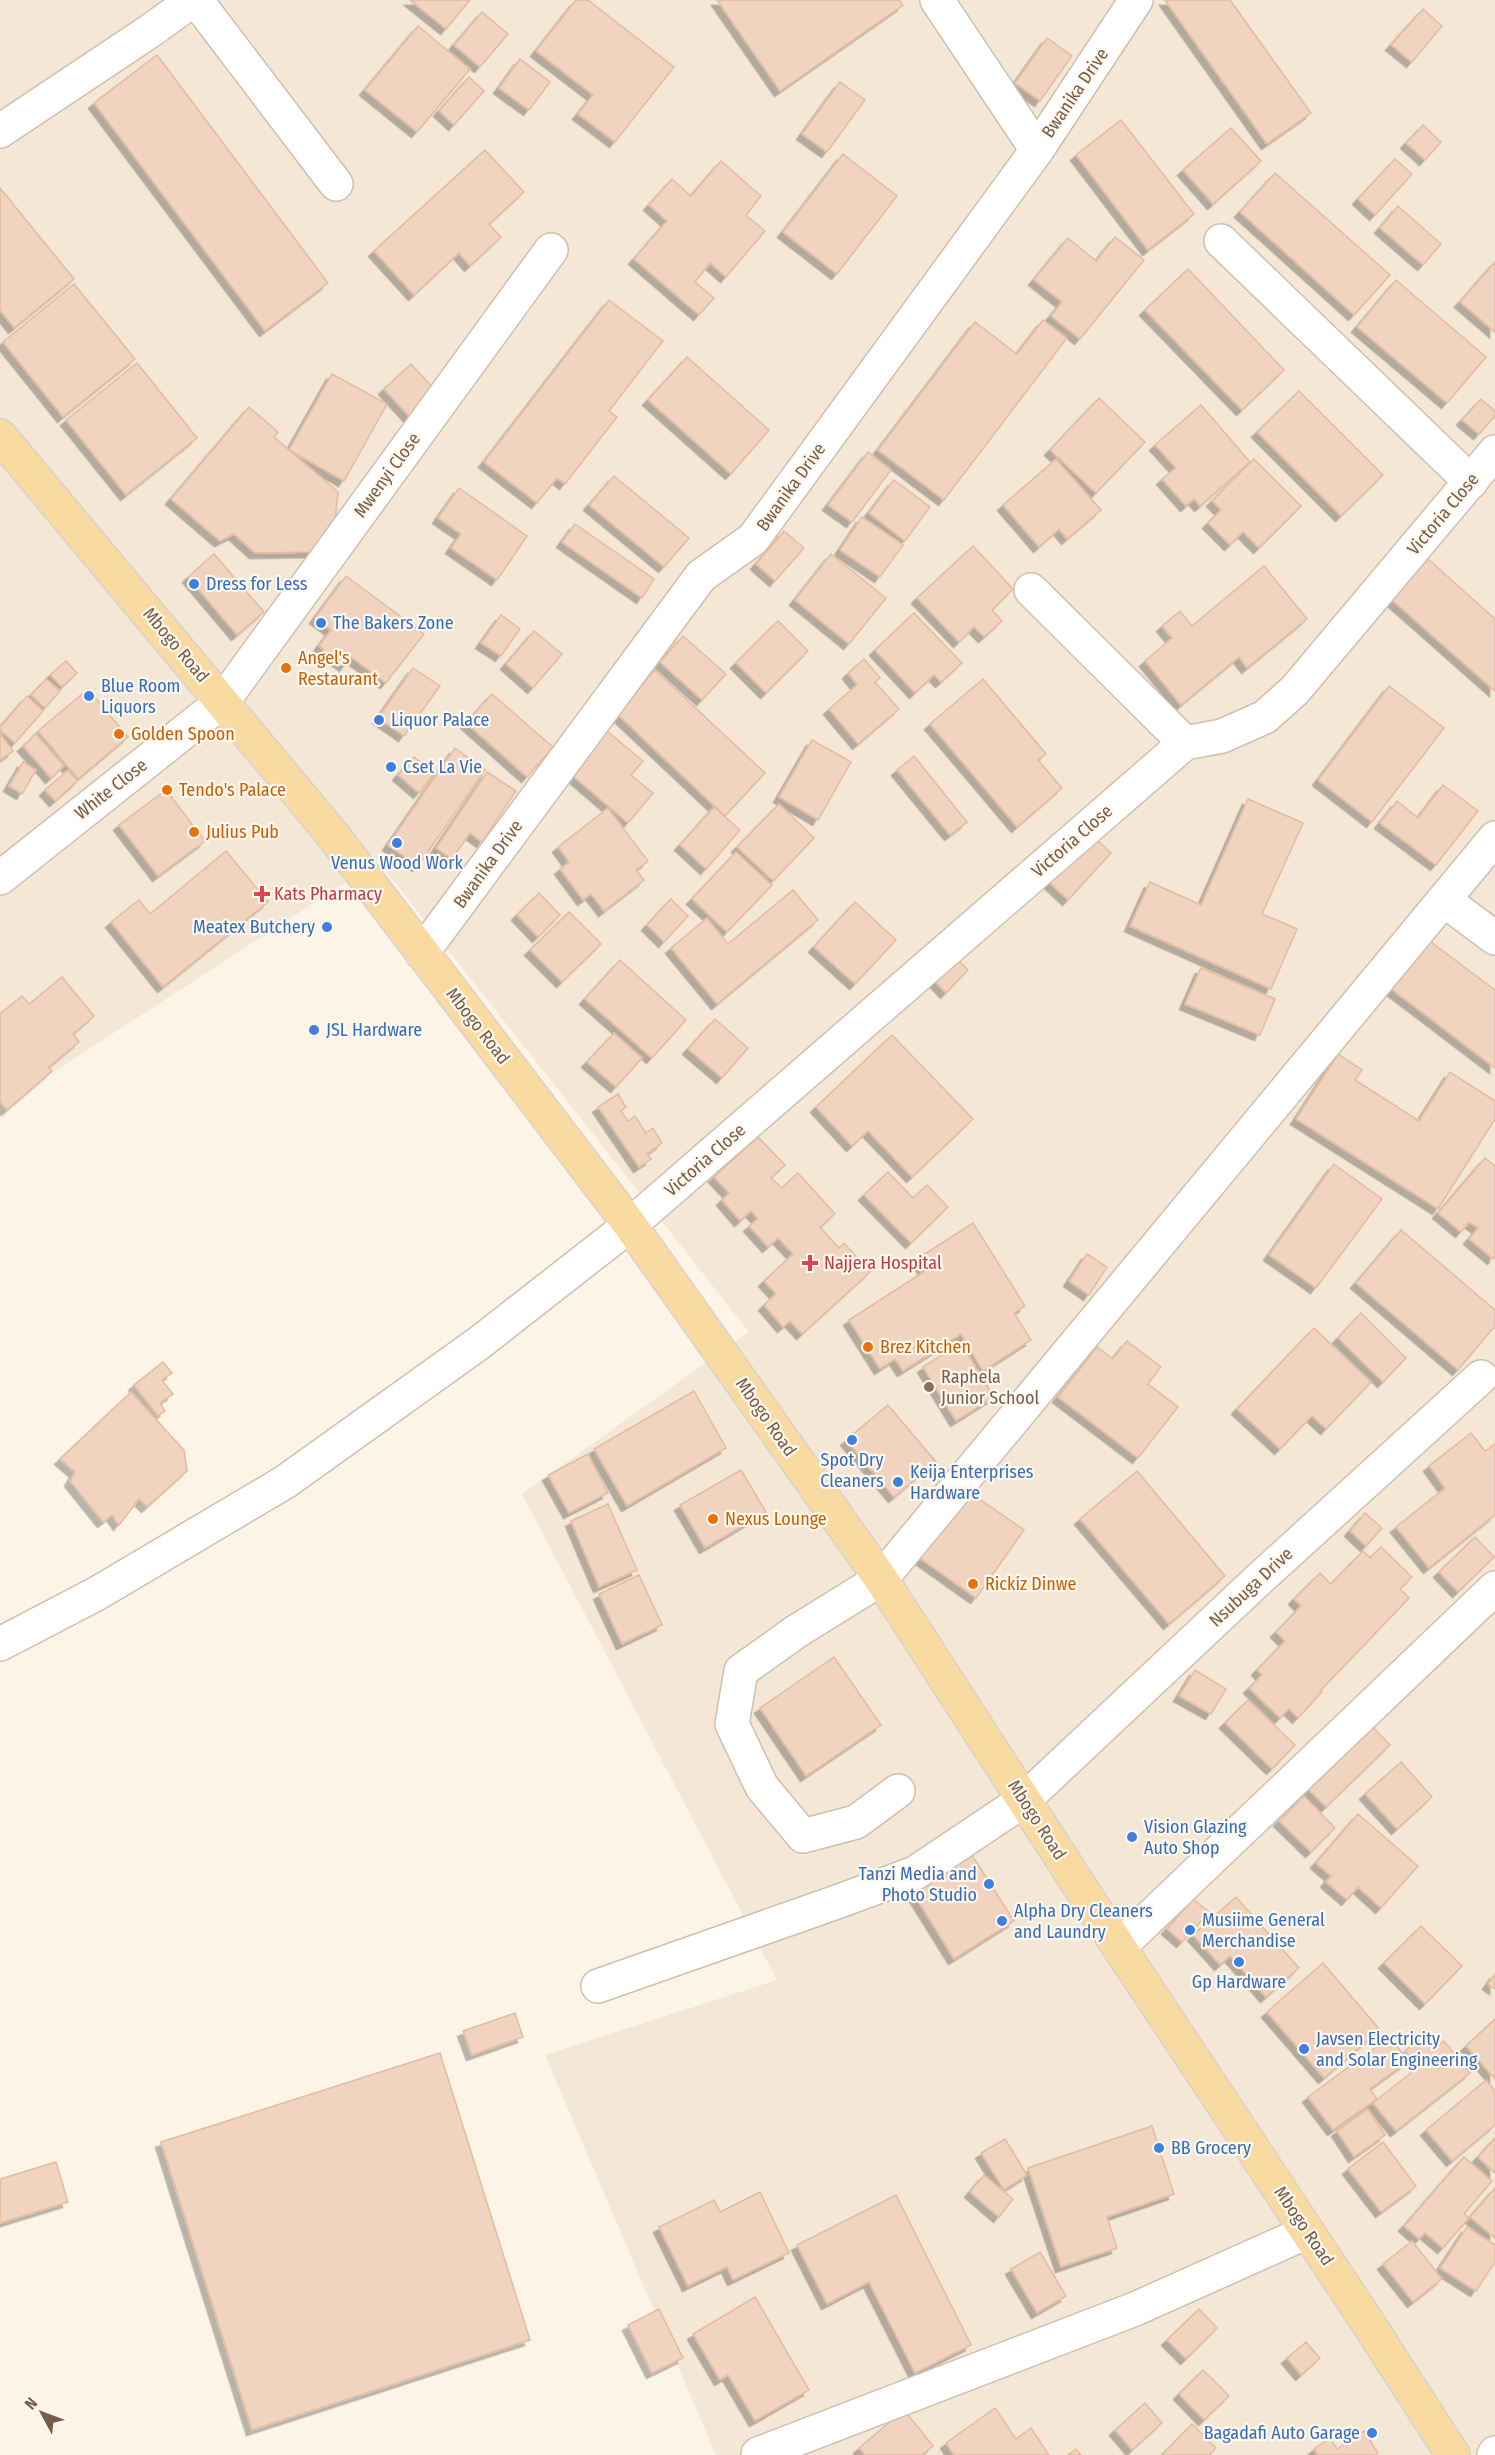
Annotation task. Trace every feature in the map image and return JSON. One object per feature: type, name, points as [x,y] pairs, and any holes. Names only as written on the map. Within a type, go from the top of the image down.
[{"type":"main road","name":"Mbogo Road","points":[[0,436],[332,834],[630,1225],[881,1579],[1119,1947],[1453,2455]]},
{"type":"street","points":[[0,131],[194,0],[336,184]]},
{"type":"street","points":[[937,0],[1037,150]]},
{"type":"street","name":"Bwanika Drive","points":[[422,953],[701,576],[753,539],[1037,150],[1136,0]]},
{"type":"street","points":[[1221,241],[1471,482]]},
{"type":"street","name":"Mwenyi Close","points":[[223,701],[551,249]]},
{"type":"street","name":"Victoria Close","points":[[0,1644],[96,1594],[285,1482],[479,1343],[630,1225],[1185,743],[1222,736],[1265,717],[1295,690],[1495,452]]},
{"type":"street","points":[[1030,590],[1185,743]]},
{"type":"street","name":"White Close","points":[[0,878],[223,701]]},
{"type":"street","points":[[898,1791],[856,1821],[804,1836],[762,1787],[732,1724],[741,1671],[797,1631],[881,1579],[1495,838]]},
{"type":"street","points":[[1444,900],[1495,938]]},
{"type":"street","name":"Nsubuga Drive","points":[[598,1986],[834,1904],[915,1873],[1024,1800],[1256,1582],[1481,1377]]},
{"type":"street","points":[[1119,1947],[1495,1588]]},
{"type":"street","points":[[758,2454],[1135,2309],[1307,2232]]},
{"type":"shaded area","points":[[0,0],[1495,0],[1495,2455],[716,2455],[545,2055],[777,1980],[522,1494],[749,1332],[378,861],[0,1107]]},
{"type":"building","points":[[410,0],[470,0],[446,29]]},
{"type":"building","points":[[576,0],[588,0],[674,67],[615,142],[578,114],[593,95],[536,51]]},
{"type":"building","points":[[717,0],[899,0],[903,5],[780,91]]},
{"type":"building","points":[[1165,0],[1230,0],[1311,113],[1267,144]]},
{"type":"building","points":[[1423,9],[1442,26],[1412,62],[1391,45]]},
{"type":"building","points":[[482,12],[508,34],[480,67],[454,45]]},
{"type":"building","points":[[418,26],[470,69],[417,132],[365,90]]},
{"type":"building","points":[[1047,38],[1072,56],[1040,101],[1015,83]]},
{"type":"building","points":[[157,55],[328,283],[265,331],[94,103]]},
{"type":"building","points":[[520,59],[550,82],[529,110],[499,88]]},
{"type":"building","points":[[469,77],[484,91],[454,125],[439,111]]},
{"type":"building","points":[[840,82],[865,100],[827,152],[802,134]]},
{"type":"building","points":[[1121,120],[1194,214],[1148,250],[1076,155]]},
{"type":"building","points":[[1423,125],[1441,142],[1425,160],[1406,143]]},
{"type":"building","points":[[1231,128],[1261,161],[1213,204],[1183,170]]},
{"type":"building","points":[[485,150],[524,192],[489,224],[501,237],[470,266],[459,253],[414,295],[374,251]]},
{"type":"building","points":[[843,154],[897,196],[837,274],[783,232]]},
{"type":"building","points":[[1395,159],[1412,174],[1375,215],[1358,199]]},
{"type":"building","points":[[721,161],[761,196],[746,215],[765,231],[726,277],[710,263],[695,282],[714,298],[699,315],[634,259],[667,221],[649,205],[672,179],[691,196]]},
{"type":"building","points":[[1275,173],[1390,275],[1354,315],[1240,212]]},
{"type":"building","points":[[0,188],[74,279],[14,328],[0,310]]},
{"type":"building","points":[[1398,206],[1441,244],[1423,265],[1380,228]]},
{"type":"building","points":[[1115,237],[1144,260],[1080,339],[1051,316],[1062,302],[1034,280],[1068,238],[1096,261]]},
{"type":"building","points":[[1495,262],[1495,332],[1460,302]]},
{"type":"building","points":[[1188,269],[1284,370],[1242,410],[1145,310]]},
{"type":"building","points":[[1396,280],[1486,357],[1447,403],[1357,327]]},
{"type":"building","points":[[74,284],[135,359],[63,417],[3,342]]},
{"type":"building","points":[[609,300],[663,341],[609,411],[617,417],[565,484],[557,478],[537,503],[484,462]]},
{"type":"building","points":[[1043,320],[1067,338],[944,500],[878,450],[975,322],[1017,354]]},
{"type":"building","points":[[687,357],[769,430],[731,474],[648,400]]},
{"type":"building","points":[[137,363],[197,438],[126,495],[66,420]]},
{"type":"building","points":[[411,364],[444,400],[417,425],[384,389]]},
{"type":"building","points":[[332,374],[387,404],[344,481],[289,450]]},
{"type":"building","points":[[1299,391],[1383,475],[1341,516],[1257,432]]},
{"type":"building","points":[[1099,398],[1145,442],[1096,493],[1050,450]]},
{"type":"building","points":[[1481,399],[1495,411],[1495,416],[1479,434],[1462,420]]},
{"type":"building","points":[[1201,405],[1250,462],[1200,506],[1194,499],[1186,506],[1162,479],[1176,468],[1155,445]]},
{"type":"building","points":[[249,407],[278,432],[274,437],[338,492],[335,521],[313,552],[255,553],[234,534],[220,541],[171,499]]},
{"type":"building","points":[[868,452],[891,470],[852,522],[828,505]]},
{"type":"building","points":[[1056,459],[1101,510],[1067,539],[1059,529],[1039,547],[1003,505]]},
{"type":"building","points":[[1254,459],[1301,506],[1259,548],[1243,532],[1230,545],[1208,523],[1221,510],[1212,501]]},
{"type":"building","points":[[614,476],[689,538],[664,567],[589,505]]},
{"type":"building","points":[[894,480],[930,507],[905,541],[869,513]]},
{"type":"building","points":[[459,488],[527,536],[497,580],[451,548],[461,534],[438,518]]},
{"type":"building","points":[[862,517],[903,545],[880,577],[840,550]]},
{"type":"building","points":[[575,524],[654,579],[642,598],[562,542]]},
{"type":"building","points":[[784,531],[804,548],[775,581],[756,564]]},
{"type":"building","points":[[973,546],[1013,589],[992,610],[1002,621],[984,637],[974,627],[959,642],[917,598]]},
{"type":"building","points":[[214,554],[264,612],[237,635],[188,577]]},
{"type":"building","points":[[831,554],[886,598],[849,644],[795,600]]},
{"type":"building","points":[[1428,559],[1495,619],[1495,691],[1392,600]]},
{"type":"building","points":[[1264,566],[1307,619],[1247,668],[1239,657],[1181,705],[1145,661],[1172,638],[1162,626],[1180,611],[1192,626]]},
{"type":"building","points":[[346,576],[424,634],[386,683],[351,657],[345,666],[319,646],[331,630],[315,618]]},
{"type":"building","points":[[914,613],[962,663],[941,682],[934,675],[915,693],[875,650]]},
{"type":"building","points":[[501,615],[520,629],[501,656],[481,643]]},
{"type":"building","points":[[778,621],[808,651],[766,693],[736,663]]},
{"type":"building","points":[[534,631],[562,654],[533,688],[506,664]]},
{"type":"building","points":[[683,636],[726,674],[702,700],[660,662]]},
{"type":"building","points":[[864,659],[880,678],[875,682],[899,709],[858,744],[829,709],[857,685],[848,673]]},
{"type":"building","points":[[66,661],[77,673],[62,687],[50,675]]},
{"type":"building","points":[[413,668],[440,686],[404,736],[378,718]]},
{"type":"building","points":[[655,670],[765,773],[725,816],[616,713]]},
{"type":"building","points":[[46,679],[60,691],[45,708],[31,695]]},
{"type":"building","points":[[983,679],[1046,754],[1038,760],[1062,788],[1017,827],[930,724]]},
{"type":"building","points":[[1389,686],[1444,728],[1372,822],[1318,780]]},
{"type":"building","points":[[88,689],[128,737],[78,779],[38,731]]},
{"type":"building","points":[[492,694],[553,747],[527,777],[466,723]]},
{"type":"building","points":[[27,696],[43,711],[15,743],[0,730],[0,727]]},
{"type":"building","points":[[602,727],[643,761],[631,775],[653,793],[628,823],[566,770]]},
{"type":"building","points":[[0,733],[13,751],[0,760]]},
{"type":"building","points":[[36,734],[64,766],[51,778],[23,746]]},
{"type":"building","points":[[812,740],[851,762],[818,820],[779,797]]},
{"type":"building","points":[[455,748],[485,770],[418,866],[388,845]]},
{"type":"building","points":[[914,756],[967,822],[950,835],[897,770]]},
{"type":"building","points":[[414,757],[434,774],[419,793],[398,775]]},
{"type":"building","points":[[23,762],[36,770],[22,794],[9,786]]},
{"type":"building","points":[[68,770],[78,781],[55,801],[45,790]]},
{"type":"building","points":[[487,772],[516,791],[482,842],[470,833],[452,859],[436,848]]},
{"type":"building","points":[[1443,785],[1478,811],[1436,865],[1380,823],[1397,801],[1418,818]]},
{"type":"building","points":[[166,790],[205,841],[158,876],[119,825]]},
{"type":"building","points":[[1248,799],[1303,823],[1262,914],[1297,929],[1271,989],[1130,926],[1150,882],[1201,905]]},
{"type":"building","points":[[779,804],[814,838],[773,881],[737,847]]},
{"type":"building","points":[[714,807],[740,830],[706,869],[680,845]]},
{"type":"building","points":[[608,808],[648,861],[636,870],[644,880],[604,911],[591,894],[583,900],[560,869],[569,862],[558,847]]},
{"type":"building","points":[[1093,836],[1111,853],[1068,900],[1050,883]]},
{"type":"building","points":[[226,851],[268,902],[163,987],[111,922],[139,900],[150,914]]},
{"type":"building","points":[[736,852],[772,885],[727,932],[692,899]]},
{"type":"building","points":[[793,890],[818,920],[717,1004],[671,948],[707,918],[728,944]]},
{"type":"building","points":[[539,893],[560,915],[538,937],[517,915]]},
{"type":"building","points":[[671,899],[688,916],[664,942],[647,925]]},
{"type":"building","points":[[855,902],[896,940],[855,984],[814,947]]},
{"type":"building","points":[[569,912],[601,944],[562,982],[530,950]]},
{"type":"building","points":[[1427,939],[1495,990],[1495,1068],[1390,988]]},
{"type":"building","points":[[954,956],[968,970],[946,993],[932,978]]},
{"type":"building","points":[[620,960],[686,1020],[652,1058],[585,999]]},
{"type":"building","points":[[1201,968],[1275,999],[1260,1035],[1185,1004]]},
{"type":"building","points":[[62,977],[94,1016],[73,1034],[79,1042],[48,1068],[52,1071],[7,1110],[0,1102],[0,1014],[22,996],[29,1004]]},
{"type":"building","points":[[715,1019],[748,1048],[722,1078],[688,1049]]},
{"type":"building","points":[[614,1033],[642,1058],[616,1087],[587,1062]]},
{"type":"building","points":[[892,1035],[973,1119],[912,1177],[868,1131],[852,1146],[816,1107]]},
{"type":"building","points":[[1338,1054],[1362,1070],[1355,1080],[1419,1121],[1450,1072],[1495,1101],[1495,1119],[1438,1209],[1296,1119]]},
{"type":"building","points":[[618,1094],[626,1107],[621,1111],[628,1121],[635,1116],[646,1133],[653,1128],[662,1143],[647,1154],[651,1159],[639,1167],[598,1107]]},
{"type":"building","points":[[758,1137],[785,1165],[771,1178],[782,1188],[798,1173],[835,1214],[820,1227],[839,1248],[844,1243],[870,1272],[802,1334],[790,1321],[783,1327],[764,1305],[776,1294],[764,1281],[793,1254],[778,1238],[768,1247],[749,1226],[758,1219],[751,1211],[740,1221],[722,1200],[729,1193],[714,1177]]},
{"type":"building","points":[[1485,1158],[1495,1166],[1495,1256],[1493,1259],[1469,1239],[1478,1228],[1469,1222],[1461,1232],[1438,1213]]},
{"type":"building","points":[[1334,1164],[1382,1199],[1316,1288],[1269,1255]]},
{"type":"building","points":[[888,1172],[913,1198],[927,1185],[948,1207],[911,1243],[864,1195]]},
{"type":"building","points":[[973,1223],[1025,1306],[1014,1313],[1031,1340],[983,1371],[961,1334],[903,1371],[895,1359],[880,1369],[849,1320],[925,1271],[917,1259]]},
{"type":"building","points":[[1401,1230],[1495,1310],[1495,1326],[1458,1370],[1356,1283]]},
{"type":"building","points":[[1087,1254],[1107,1267],[1089,1295],[1069,1281]]},
{"type":"building","points":[[1361,1313],[1406,1358],[1383,1382],[1338,1338]]},
{"type":"building","points":[[1314,1328],[1371,1382],[1326,1429],[1312,1416],[1280,1449],[1237,1409]]},
{"type":"building","points":[[1127,1341],[1161,1367],[1148,1384],[1178,1407],[1138,1458],[1058,1397],[1097,1347],[1113,1359]]},
{"type":"building","points":[[961,1343],[994,1397],[956,1421],[923,1367]]},
{"type":"building","points":[[163,1362],[172,1373],[162,1380],[173,1394],[160,1403],[165,1411],[158,1416],[134,1385]]},
{"type":"building","points":[[694,1391],[726,1448],[627,1506],[594,1449]]},
{"type":"building","points":[[131,1392],[184,1450],[187,1471],[147,1507],[139,1499],[119,1525],[112,1515],[103,1522],[70,1481],[75,1472],[60,1459]]},
{"type":"building","points":[[888,1405],[936,1462],[894,1497],[846,1440]]},
{"type":"building","points":[[1471,1433],[1485,1451],[1495,1444],[1495,1515],[1429,1568],[1396,1527],[1445,1488],[1429,1466]]},
{"type":"building","points":[[588,1454],[608,1493],[569,1513],[548,1475]]},
{"type":"building","points":[[741,1470],[766,1512],[705,1548],[680,1505]]},
{"type":"building","points":[[1137,1471],[1225,1576],[1169,1624],[1080,1519]]},
{"type":"building","points":[[965,1489],[1024,1530],[976,1598],[917,1556]]},
{"type":"building","points":[[608,1504],[637,1570],[599,1587],[571,1521]]},
{"type":"building","points":[[1365,1513],[1382,1528],[1366,1546],[1350,1531]]},
{"type":"building","points":[[1475,1537],[1494,1557],[1458,1592],[1439,1572]]},
{"type":"building","points":[[1381,1547],[1412,1577],[1400,1589],[1409,1598],[1320,1691],[1322,1692],[1298,1718],[1289,1709],[1280,1718],[1249,1688],[1262,1675],[1257,1670],[1285,1641],[1276,1632],[1301,1606],[1294,1599],[1320,1573],[1331,1584],[1363,1551],[1370,1558]]},
{"type":"building","points":[[639,1575],[662,1625],[622,1644],[599,1594]]},
{"type":"building","points":[[834,1657],[881,1725],[806,1776],[760,1708]]},
{"type":"building","points":[[1195,1670],[1226,1689],[1211,1714],[1179,1696]]},
{"type":"building","points":[[1248,1700],[1295,1745],[1272,1769],[1225,1723]]},
{"type":"building","points":[[1367,1721],[1390,1745],[1326,1807],[1303,1784]]},
{"type":"building","points":[[1401,1762],[1432,1797],[1397,1829],[1365,1794]]},
{"type":"building","points":[[1304,1796],[1335,1828],[1311,1852],[1279,1821]]},
{"type":"building","points":[[1358,1814],[1418,1866],[1381,1908],[1358,1887],[1347,1900],[1326,1882],[1331,1876],[1316,1863]]},
{"type":"building","points":[[972,1855],[1014,1921],[954,1959],[913,1893]]},
{"type":"building","points":[[1236,1897],[1299,1968],[1266,1997],[1230,1956],[1220,1965],[1193,1935]]},
{"type":"building","points":[[1193,1899],[1209,1912],[1182,1942],[1167,1929]]},
{"type":"building","points":[[1421,1926],[1462,1966],[1425,2004],[1384,1963]]},
{"type":"building","points":[[1323,1963],[1380,2030],[1324,2078],[1267,2012]]},
{"type":"building","points":[[1495,1974],[1495,1989],[1488,1984]]},
{"type":"building","points":[[515,2013],[523,2037],[472,2055],[463,2031]]},
{"type":"building","points":[[1495,2019],[1495,2079],[1466,2046]]},
{"type":"building","points":[[1422,2036],[1433,2050],[1444,2041],[1470,2073],[1396,2131],[1373,2103],[1418,2067],[1405,2051]]},
{"type":"building","points":[[1390,2037],[1408,2061],[1370,2089],[1377,2099],[1333,2130],[1308,2097]]},
{"type":"building","points":[[440,2053],[530,2340],[252,2430],[161,2142]]},
{"type":"building","points":[[1486,2080],[1495,2091],[1495,2125],[1452,2161],[1426,2130]]},
{"type":"building","points":[[1368,2109],[1385,2135],[1354,2157],[1337,2131]]},
{"type":"building","points":[[1152,2126],[1174,2194],[1107,2217],[1117,2248],[1061,2267],[1028,2168]]},
{"type":"building","points":[[1495,2138],[1495,2173],[1478,2157]]},
{"type":"building","points":[[1005,2139],[1027,2175],[1004,2190],[981,2153]]},
{"type":"building","points":[[1383,2142],[1416,2186],[1381,2212],[1348,2169]]},
{"type":"building","points":[[1464,2157],[1492,2181],[1464,2214],[1469,2218],[1443,2248],[1425,2233],[1419,2239],[1404,2226]]},
{"type":"building","points":[[56,2162],[68,2202],[0,2223],[0,2179]]},
{"type":"building","points":[[984,2175],[1013,2199],[999,2217],[970,2192]]},
{"type":"building","points":[[1495,2188],[1495,2238],[1470,2217]]},
{"type":"building","points":[[760,2192],[789,2253],[733,2280],[727,2267],[688,2286],[659,2227],[714,2200],[720,2212]]},
{"type":"building","points":[[896,2195],[971,2345],[915,2373],[869,2282],[827,2304],[797,2245]]},
{"type":"building","points":[[1467,2227],[1495,2245],[1495,2262],[1476,2291],[1440,2268]]},
{"type":"building","points":[[1412,2241],[1442,2279],[1413,2302],[1383,2264]]},
{"type":"building","points":[[1040,2252],[1066,2296],[1037,2313],[1011,2269]]},
{"type":"building","points":[[755,2297],[809,2390],[755,2421],[728,2375],[720,2380],[693,2334]]},
{"type":"building","points":[[659,2309],[683,2358],[652,2373],[628,2325]]},
{"type":"building","points":[[1199,2309],[1217,2328],[1186,2359],[1167,2340]]},
{"type":"building","points":[[1306,2342],[1320,2358],[1301,2375],[1287,2358]]},
{"type":"building","points":[[1203,2370],[1229,2396],[1204,2420],[1179,2394]]},
{"type":"building","points":[[1145,2403],[1162,2423],[1132,2450],[1115,2430]]},
{"type":"building","points":[[995,2408],[1016,2439],[1031,2428],[1049,2455],[954,2455],[946,2443]]},
{"type":"building","points":[[904,2410],[933,2446],[922,2455],[865,2455],[859,2448]]},
{"type":"building","points":[[1192,2424],[1216,2448],[1209,2455],[1162,2455]]},
{"type":"building","points":[[1364,2431],[1378,2453],[1375,2455],[1318,2455],[1314,2449],[1330,2438],[1337,2449]]},
{"type":"building","points":[[1076,2449],[1081,2455],[1068,2455]]},
{"type":"place","name":"Dress for Less","points":[[194,584]]},
{"type":"place","name":"The Bakers Zone","points":[[321,623]]},
{"type":"place","name":"Angel's Restaurant","points":[[286,668]]},
{"type":"place","name":"Blue Room Liquors","points":[[89,696]]},
{"type":"place","name":"Liquor Palace","points":[[379,720]]},
{"type":"place","name":"Golden Spoon","points":[[119,734]]},
{"type":"place","name":"Cset La Vie","points":[[391,767]]},
{"type":"place","name":"Tendo's Palace","points":[[167,790]]},
{"type":"place","name":"Julius Pub","points":[[194,832]]},
{"type":"place","name":"Venus Wood Work","points":[[397,843]]},
{"type":"place","name":"Kats Pharmacy","points":[[262,894]]},
{"type":"place","name":"Meatex Butchery","points":[[327,927]]},
{"type":"place","name":"JSL Hardware","points":[[314,1030]]},
{"type":"place","name":"Najjera Hospital","points":[[810,1263]]},
{"type":"place","name":"Brez Kitchen","points":[[868,1347]]},
{"type":"place","name":"Raphela Junior School","points":[[929,1387]]},
{"type":"place","name":"Spot Dry Cleaners","points":[[852,1440]]},
{"type":"place","name":"Keija Enterprises Hardware","points":[[898,1482]]},
{"type":"place","name":"Nexus Lounge","points":[[713,1519]]},
{"type":"place","name":"Rickiz Dinwe","points":[[973,1584]]},
{"type":"place","name":"Vision Glazing Auto Shop","points":[[1132,1837]]},
{"type":"place","name":"Tanzi Media and Photo Studio","points":[[989,1884]]},
{"type":"place","name":"Alpha Dry Cleaners and Laundry","points":[[1002,1921]]},
{"type":"place","name":"Musiime General Merchandise","points":[[1190,1930]]},
{"type":"place","name":"Gp Hardware","points":[[1239,1962]]},
{"type":"place","name":"Javsen Electricity and Solar Engineering","points":[[1304,2049]]},
{"type":"place","name":"BB Grocery","points":[[1159,2148]]},
{"type":"place","name":"Bagadafi Auto Garage","points":[[1372,2433]]}]
